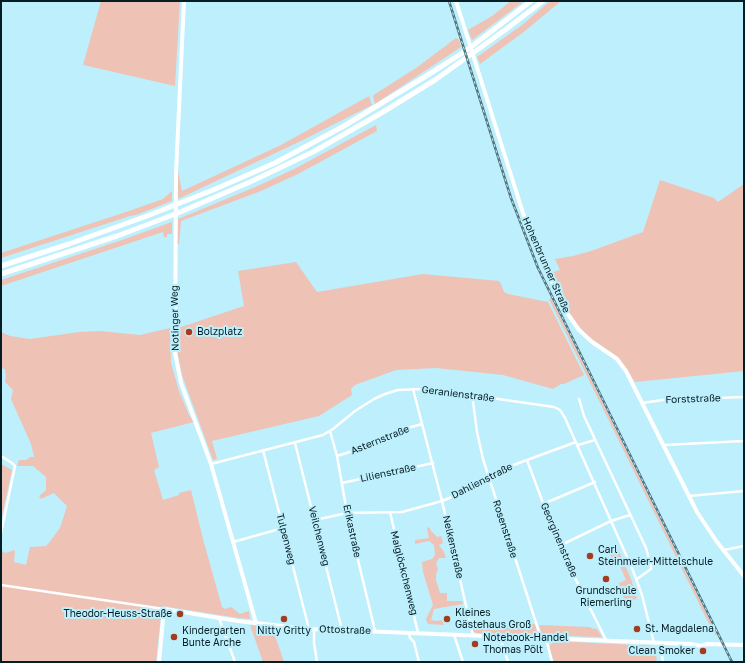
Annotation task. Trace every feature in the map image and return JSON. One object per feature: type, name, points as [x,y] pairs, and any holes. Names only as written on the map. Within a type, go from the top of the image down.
[{"type":"highway","points":[[1,266],[82,240],[153,214],[275,163],[344,126],[431,74],[467,50],[532,1]]},
{"type":"highway","points":[[1,274],[178,213],[250,182],[313,152],[435,80],[543,1]]},
{"type":"street","name":"Notinger Weg","points":[[184,1],[175,193],[175,353],[181,383],[211,464],[256,623]]},
{"type":"street","name":"Hohenbrunner Straße","points":[[456,1],[523,213],[541,258],[565,310],[574,324],[586,337],[621,363],[627,372],[688,496],[701,519],[723,551],[744,576]]},
{"type":"street","name":"Geranienstraße","points":[[211,464],[315,438],[330,431],[355,411],[380,396],[398,390],[413,389],[472,394],[554,407],[562,413],[576,442]]},
{"type":"street","name":"Nelkenstraße","points":[[413,389],[433,463],[473,636]]},
{"type":"street","name":"Rosenstraße","points":[[472,394],[477,433],[489,478],[541,638]]},
{"type":"street","name":"Forststraße","points":[[642,403],[662,400],[744,397]]},
{"type":"street","points":[[579,398],[581,407],[595,440],[646,548],[651,565],[650,570],[637,579]]},
{"type":"street","name":"Asternstraße","points":[[337,456],[359,449],[397,432],[422,424]]},
{"type":"street","name":"Erikastraße","points":[[330,431],[337,456],[347,513],[376,632]]},
{"type":"street","points":[[578,445],[595,440]]},
{"type":"street","points":[[664,445],[744,441]]},
{"type":"street","name":"Dahlienstraße","points":[[315,520],[347,513],[410,511],[442,501],[466,491],[509,467],[576,442]]},
{"type":"street","points":[[576,442],[637,579],[654,643]]},
{"type":"street","name":"Veilchenweg","points":[[295,443],[342,630]]},
{"type":"street","name":"Tulpenweg","points":[[263,450],[308,629]]},
{"type":"street","points":[[1,456],[15,466],[1,533]]},
{"type":"street","name":"Georginenstraße","points":[[527,460],[559,546],[606,641]]},
{"type":"street","name":"Lilienstraße","points":[[342,483],[433,463]]},
{"type":"street","points":[[543,504],[594,482]]},
{"type":"street","points":[[688,496],[744,490]]},
{"type":"street","name":"Maiglöckchenweg","points":[[390,512],[418,634]]},
{"type":"street","points":[[559,546],[611,521],[630,514]]},
{"type":"street","points":[[233,542],[283,528]]},
{"type":"street","points":[[723,551],[744,546]]},
{"type":"street","name":"Ottostraße","points":[[1,585],[220,618],[308,629],[654,643],[744,645]]},
{"type":"street","points":[[158,662],[164,609]]},
{"type":"street","points":[[220,618],[234,662]]},
{"type":"street","points":[[314,629],[314,643],[317,662]]},
{"type":"street","points":[[409,633],[414,642],[420,662]]},
{"type":"street","points":[[454,635],[463,662]]},
{"type":"street","points":[[500,637],[508,662]]},
{"type":"street","points":[[546,639],[552,662]]},
{"type":"street","points":[[660,643],[664,662]]},
{"type":"shaded area","points":[[101,1],[180,1],[175,86],[83,65]]},
{"type":"shaded area","points":[[511,1],[524,1],[472,40],[468,30],[492,16]]},
{"type":"shaded area","points":[[550,1],[561,1],[525,31],[480,64],[477,57],[522,25]]},
{"type":"shaded area","points":[[456,38],[459,40],[461,47],[375,104],[373,96],[375,94],[416,68]]},
{"type":"shaded area","points":[[369,96],[372,105],[303,140],[178,199],[178,171],[182,191],[281,145]]},
{"type":"shaded area","points":[[376,125],[377,131],[298,174],[261,191],[181,221],[179,244],[177,244],[178,219],[260,185],[296,168]]},
{"type":"shaded area","points":[[660,180],[714,198],[718,202],[744,184],[744,371],[635,382],[618,357],[589,337],[572,319],[550,273],[560,270],[555,259],[591,251],[643,232]]},
{"type":"shaded area","points":[[172,191],[172,201],[136,215],[1,258],[1,253],[163,199]]},
{"type":"shaded area","points":[[172,222],[172,234],[167,234],[167,237],[164,237],[163,232],[1,286],[1,280]]},
{"type":"shaded area","points":[[296,262],[317,292],[423,274],[499,281],[504,292],[508,294],[548,302],[584,375],[561,384],[553,389],[503,375],[436,368],[396,370],[355,385],[351,389],[352,395],[319,416],[212,441],[217,459],[213,460],[182,375],[178,356],[178,328],[244,306],[238,271]]},
{"type":"shaded area","points":[[551,298],[717,635],[715,635],[710,626],[549,299]]},
{"type":"shaded area","points":[[170,328],[171,363],[179,391],[189,415],[194,422],[151,433],[159,467],[154,470],[163,500],[179,495],[179,493],[191,490],[222,607],[225,609],[231,607],[240,614],[249,611],[250,619],[162,606],[156,662],[1,662],[1,550],[5,553],[15,550],[14,562],[26,565],[30,547],[46,546],[48,544],[60,528],[67,506],[54,493],[41,499],[39,496],[46,490],[46,477],[33,466],[17,466],[19,460],[26,460],[30,457],[34,457],[31,444],[11,399],[13,390],[5,382],[5,369],[1,368],[1,332],[10,336],[30,339],[79,332],[100,331],[140,335]]},
{"type":"shaded area","points":[[1,464],[12,470],[1,521]]},
{"type":"shaded area","points":[[429,527],[437,537],[441,536],[443,543],[439,545],[446,558],[439,558],[436,563],[438,569],[436,580],[440,593],[447,593],[447,601],[462,601],[463,604],[434,609],[431,620],[442,620],[444,625],[428,624],[426,619],[433,605],[423,572],[422,562],[432,559],[435,555],[434,545],[429,541],[415,544],[415,540],[429,538],[427,528]]},
{"type":"shaded area","points":[[618,549],[631,579],[637,599],[625,602],[619,583],[626,580],[619,564],[621,562],[614,565],[610,553]]},
{"type":"shaded area","points":[[472,622],[535,624],[538,634],[478,634],[473,631]]},
{"type":"shaded area","points":[[250,625],[272,627],[284,662],[263,662]]},
{"type":"shaded area","points":[[539,625],[590,627],[597,629],[602,637],[542,635]]},
{"type":"shaded area","points":[[554,641],[654,646],[657,660],[651,662],[554,662],[550,645]]},
{"type":"railway","points":[[449,1],[511,198],[538,268],[732,662]]},
{"type":"place","name":"Bolzplatz","points":[[189,332]]},
{"type":"place","name":"Carl Steinmeier-Mittelschule","points":[[590,556]]},
{"type":"place","name":"Grundschule Riemerling","points":[[606,579]]},
{"type":"place","name":"Theodor-Heuss-Straße","points":[[180,614]]},
{"type":"place","name":"Nitty Gritty","points":[[284,619]]},
{"type":"place","name":"Kleines Gästehaus Groß","points":[[447,619]]},
{"type":"place","name":"St. Magdalena","points":[[637,629]]},
{"type":"place","name":"Kindergarten Bunte Arche","points":[[174,637]]},
{"type":"place","name":"Notebook-Handel Thomas Pölt","points":[[475,644]]},
{"type":"place","name":"Clean Smoker","points":[[703,651]]}]
